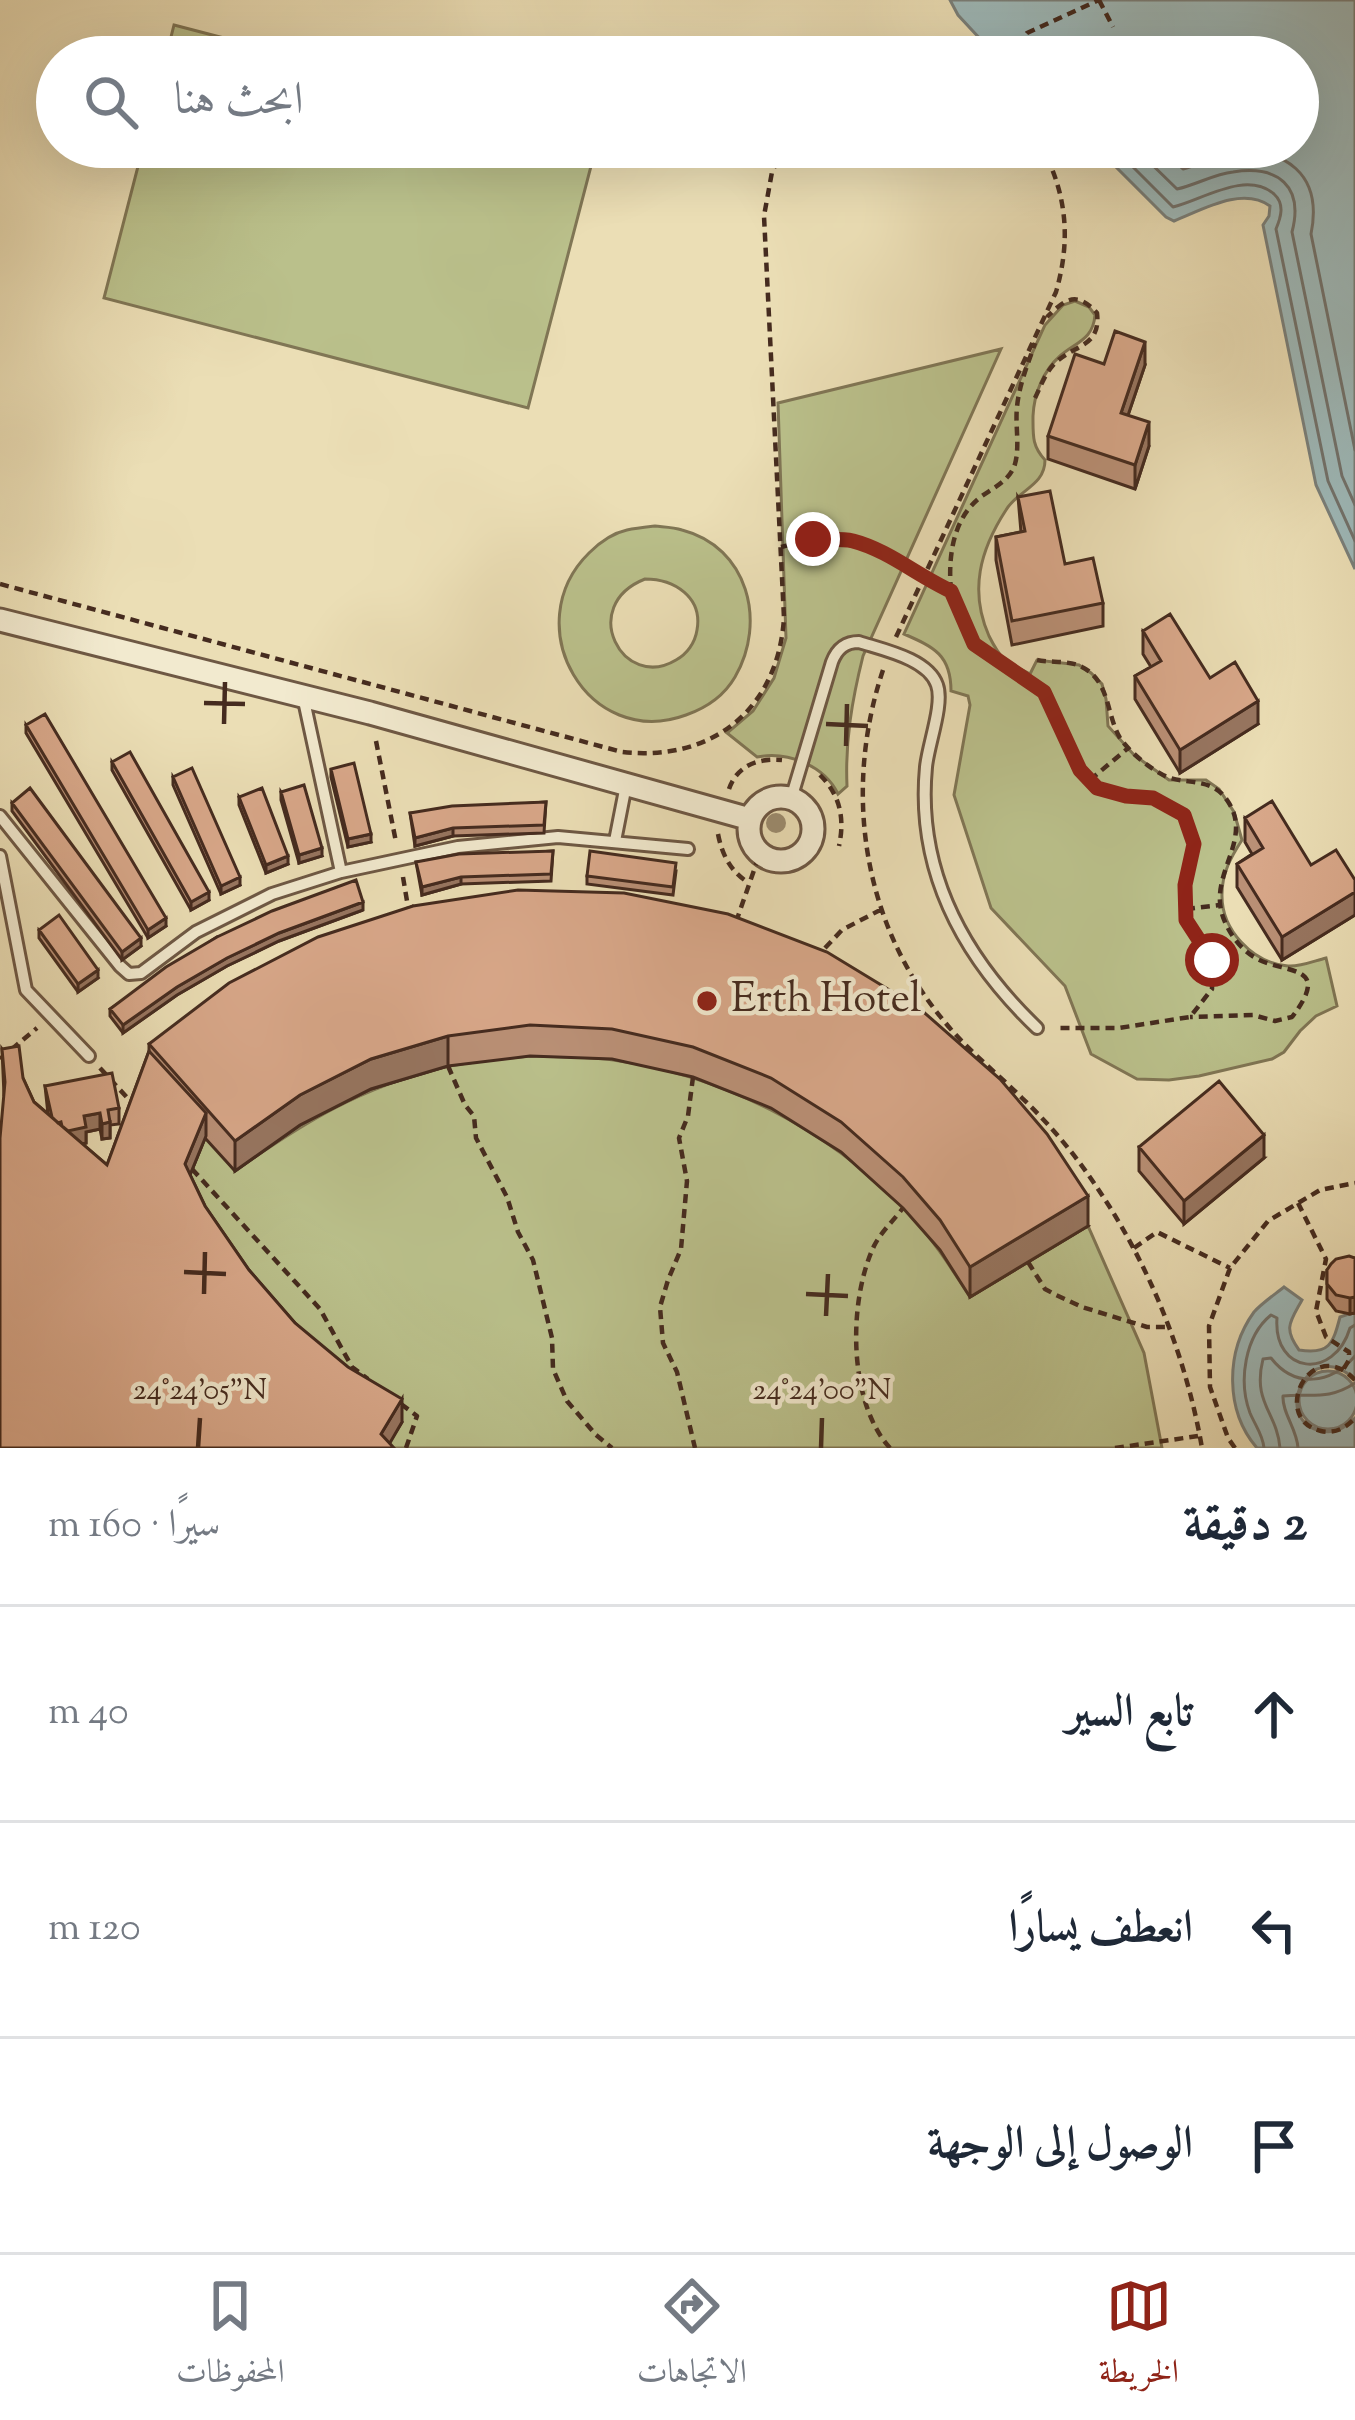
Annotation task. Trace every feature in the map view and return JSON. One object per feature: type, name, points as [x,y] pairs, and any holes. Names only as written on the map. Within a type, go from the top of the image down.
[{"type":"street","points":[[0,620],[370,713],[750,819]]},
{"type":"street","points":[[791,799],[802,805],[813,824],[809,845],[784,862],[773,861],[750,840],[750,819],[763,802],[791,799]]},
{"type":"lane","points":[[791,799],[839,648],[852,642],[866,644],[920,665],[939,691],[925,798],[932,855],[947,905],[991,980],[1037,1028]]},
{"type":"lane","points":[[303,696],[341,872]]},
{"type":"lane","points":[[615,841],[626,784]]},
{"type":"lane","points":[[0,816],[129,974],[141,973],[196,932],[272,894],[341,872],[458,847],[558,837],[688,849]]},
{"type":"lane","points":[[0,856],[3,893],[26,991],[89,1056]]},
{"type":"path","points":[[1026,36],[1099,0],[1113,27]]},
{"type":"path","points":[[0,584],[622,752],[685,750],[724,732],[755,703],[768,683],[783,640],[764,216],[774,168]]},
{"type":"path","points":[[1051,168],[1066,214],[1056,292],[889,652],[866,730],[861,794],[868,861],[882,909],[922,993],[967,1047],[1058,1136],[1087,1172],[1133,1248],[1168,1327],[1202,1448]]},
{"type":"path","points":[[1035,398],[1058,360],[1091,341],[1099,323],[1091,306],[1076,299],[1060,303],[1042,322],[1021,384],[1015,466],[966,513],[948,562],[951,591],[974,644],[1044,692],[1080,770],[1097,788],[1153,798],[1184,815],[1194,844],[1185,885],[1186,920],[1212,960],[1212,989],[1190,1017]]},
{"type":"path","points":[[781,547],[813,539],[850,541],[889,556],[951,591]]},
{"type":"path","points":[[1037,660],[1079,665],[1091,673],[1102,684],[1120,737],[1162,774],[1219,789],[1234,812],[1238,836],[1223,874],[1220,905],[1225,921],[1238,943],[1254,957],[1297,969],[1308,988],[1292,1017],[1275,1021],[1253,1015],[1190,1017],[1119,1028],[1037,1028]]},
{"type":"path","points":[[370,713],[410,917]]},
{"type":"path","points":[[1090,780],[1129,748]]},
{"type":"path","points":[[735,924],[760,854]]},
{"type":"path","points":[[1186,909],[1220,905]]},
{"type":"path","points":[[825,948],[842,930],[882,909]]},
{"type":"path","points":[[0,1059],[51,1016]]},
{"type":"path","points":[[89,1056],[137,1108]]},
{"type":"path","points":[[448,1066],[474,1116],[476,1138],[533,1260],[552,1338],[553,1369],[567,1401],[612,1448]]},
{"type":"path","points":[[693,1077],[688,1116],[679,1138],[687,1181],[681,1249],[660,1307],[663,1343],[676,1372],[695,1448]]},
{"type":"path","points":[[192,1169],[320,1309],[352,1366],[368,1379]]},
{"type":"path","points":[[1235,1448],[1210,1387],[1209,1326],[1230,1268],[1268,1221],[1320,1190],[1355,1184]]},
{"type":"path","points":[[1298,1203],[1326,1259],[1316,1311],[1326,1337],[1349,1352],[1343,1370]]},
{"type":"path","points":[[890,1448],[860,1392],[857,1339],[861,1284],[875,1243],[903,1208]]},
{"type":"path","points":[[1133,1248],[1157,1232],[1230,1268]]},
{"type":"path","points":[[1028,1262],[1046,1289],[1056,1295],[1147,1328],[1168,1327]]},
{"type":"path","points":[[1355,1379],[1329,1366],[1310,1372],[1298,1389],[1298,1411],[1313,1428],[1346,1428],[1355,1418]]},
{"type":"path","points":[[401,1404],[417,1416],[406,1448]]},
{"type":"path","points":[[1115,1448],[1200,1436]]},
{"type":"green space","points":[[174,25],[216,36],[171,36]]},
{"type":"green space","points":[[138,168],[591,168],[528,408],[104,298]]},
{"type":"green space","points":[[1075,301],[1089,307],[1094,323],[1087,335],[1054,362],[1038,391],[1033,435],[1045,460],[1044,469],[1006,510],[980,571],[980,603],[989,636],[1005,660],[1030,674],[1037,660],[1079,665],[1102,684],[1108,726],[1134,755],[1169,780],[1206,780],[1219,789],[1234,812],[1242,840],[1222,886],[1227,920],[1251,951],[1275,963],[1297,966],[1326,958],[1337,1006],[1316,1016],[1272,1059],[1199,1076],[1137,1079],[1091,1054],[1065,986],[991,908],[954,795],[968,696],[951,691],[948,669],[939,654],[904,634],[1045,325],[1063,305]]},
{"type":"green space","points":[[1001,349],[863,656],[850,721],[847,786],[838,794],[824,775],[804,762],[757,757],[727,733],[753,711],[774,678],[786,638],[778,403]]},
{"type":"green space","points":[[652,526],[682,530],[723,552],[745,589],[750,633],[745,656],[726,690],[686,715],[651,721],[619,715],[593,699],[573,674],[562,645],[560,614],[568,582],[593,549],[617,533]],"holes":[[[645,579],[684,592],[698,618],[687,651],[657,667],[639,665],[625,656],[611,625],[614,608],[625,592]]]},
{"type":"green space","points":[[530,1056],[654,1067],[771,1110],[842,1154],[904,1208],[970,1297],[1088,1226],[1144,1353],[1162,1448],[387,1448],[295,1346],[185,1187],[206,1136],[235,1171],[310,1122],[386,1085],[445,1067]]},
{"type":"water","points":[[950,0],[1355,0],[1355,569],[1316,485],[1263,225],[1270,206],[1259,200],[1235,199],[1174,221],[1117,168],[1319,168],[1319,36],[978,36]]},
{"type":"water","points":[[1284,1287],[1302,1300],[1290,1325],[1299,1350],[1328,1346],[1340,1317],[1355,1312],[1355,1380],[1339,1368],[1324,1367],[1311,1373],[1297,1397],[1298,1412],[1321,1431],[1339,1429],[1355,1418],[1355,1448],[1257,1448],[1246,1433],[1234,1399],[1238,1345],[1254,1312]]},
{"type":"water","points":[[1317,1373],[1339,1373],[1355,1389],[1355,1411],[1339,1427],[1317,1427],[1301,1411],[1301,1389]]},
{"type":"building","points":[[1115,331],[1145,342],[1121,413],[1149,422],[1135,465],[1048,436],[1075,354],[1104,364]]},
{"type":"building","points":[[1050,491],[1065,564],[1093,558],[1103,603],[1012,621],[996,537],[1025,531],[1018,497]]},
{"type":"building","points":[[1170,614],[1210,678],[1235,662],[1258,701],[1180,750],[1135,676],[1161,661],[1143,631]]},
{"type":"building","points":[[45,714],[166,918],[148,930],[26,725]]},
{"type":"building","points":[[130,752],[209,892],[191,902],[112,762]]},
{"type":"building","points":[[354,763],[371,834],[348,839],[331,769]]},
{"type":"building","points":[[192,768],[240,877],[221,886],[173,777]]},
{"type":"building","points":[[304,785],[322,848],[299,855],[281,792]]},
{"type":"building","points":[[30,788],[141,938],[122,952],[12,803]]},
{"type":"building","points":[[262,788],[288,856],[266,865],[239,797]]},
{"type":"building","points":[[1272,801],[1311,865],[1336,850],[1355,880],[1355,892],[1282,937],[1237,864],[1263,848],[1245,818]]},
{"type":"building","points":[[546,802],[544,825],[453,828],[415,838],[410,813],[452,806]]},
{"type":"building","points":[[553,851],[551,874],[461,877],[422,887],[416,862],[459,854]]},
{"type":"building","points":[[590,851],[676,863],[673,887],[587,876]]},
{"type":"building","points":[[356,880],[363,902],[227,958],[123,1025],[110,1009],[217,937]]},
{"type":"building","points":[[518,890],[624,893],[728,914],[827,952],[919,1008],[1000,1079],[1047,1134],[1088,1196],[970,1267],[940,1220],[903,1177],[841,1122],[771,1078],[693,1047],[612,1029],[530,1025],[448,1036],[371,1059],[300,1095],[235,1141],[149,1044],[229,983],[318,937],[413,906]]},
{"type":"building","points":[[59,915],[98,970],[78,984],[39,930]]},
{"type":"building","points":[[19,1046],[23,1078],[34,1102],[107,1165],[149,1051],[206,1113],[185,1164],[205,1206],[249,1270],[295,1323],[348,1367],[402,1399],[381,1434],[394,1448],[0,1448],[2,1049]]},
{"type":"building","points":[[112,1073],[119,1108],[108,1110],[110,1122],[102,1124],[100,1113],[84,1116],[86,1127],[68,1131],[52,1117],[45,1086]]},
{"type":"building","points":[[1219,1081],[1264,1135],[1184,1201],[1139,1147]]},
{"type":"building","points":[[1355,1258],[1355,1297],[1350,1298],[1336,1295],[1327,1284],[1331,1264]]},
{"type":"place","name":"Erth Hotel","points":[[707,1001]]},
{"type":"route","points":[[813,539],[850,541],[889,556],[951,591],[974,644],[1044,692],[1080,770],[1097,788],[1153,798],[1184,815],[1194,844],[1185,885],[1186,920],[1212,960]]}]
